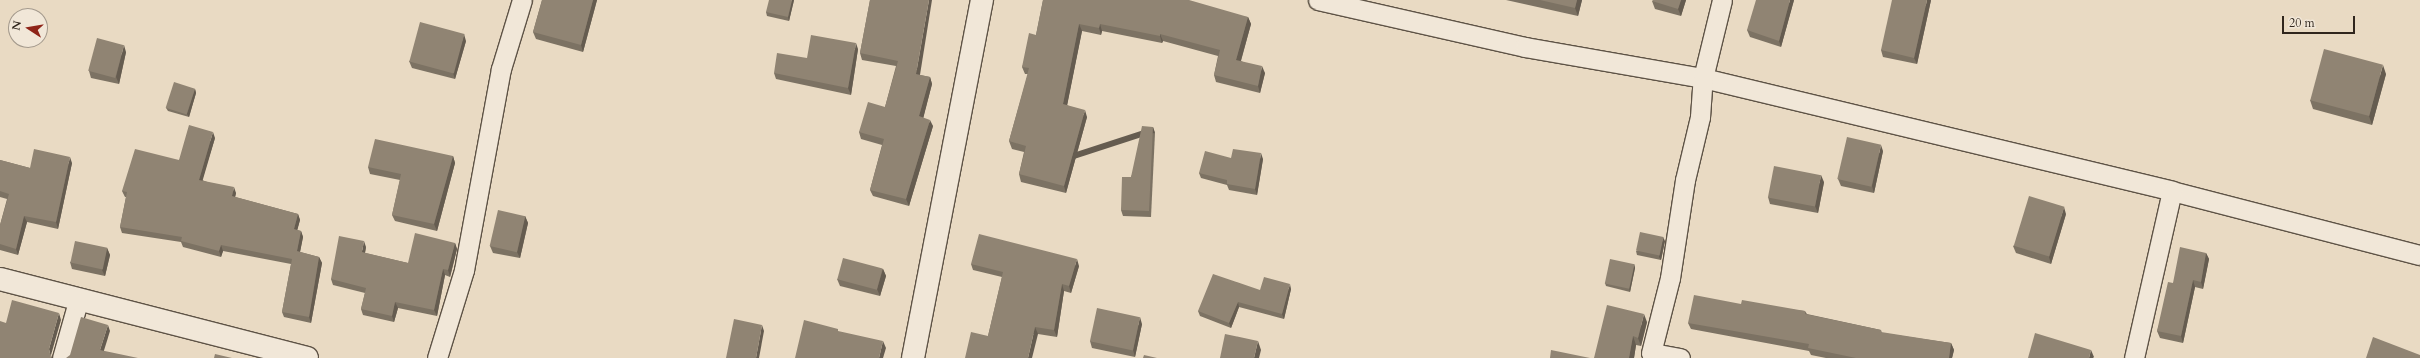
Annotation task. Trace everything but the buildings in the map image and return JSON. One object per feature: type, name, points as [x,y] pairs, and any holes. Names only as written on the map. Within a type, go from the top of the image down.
[{"type":"street","points":[[437,358],[464,270],[501,69],[522,0]]},
{"type":"street","points":[[913,358],[982,0]]},
{"type":"street","points":[[1318,0],[1526,47],[1703,78],[2172,191],[2420,255]]},
{"type":"street","points":[[1680,358],[1650,356],[1670,278],[1685,180],[1700,117],[1703,78],[1722,0]]},
{"type":"street","points":[[2134,358],[2172,191]]},
{"type":"street","points":[[0,279],[79,298],[307,358]]},
{"type":"street","points":[[62,358],[79,298]]}]
